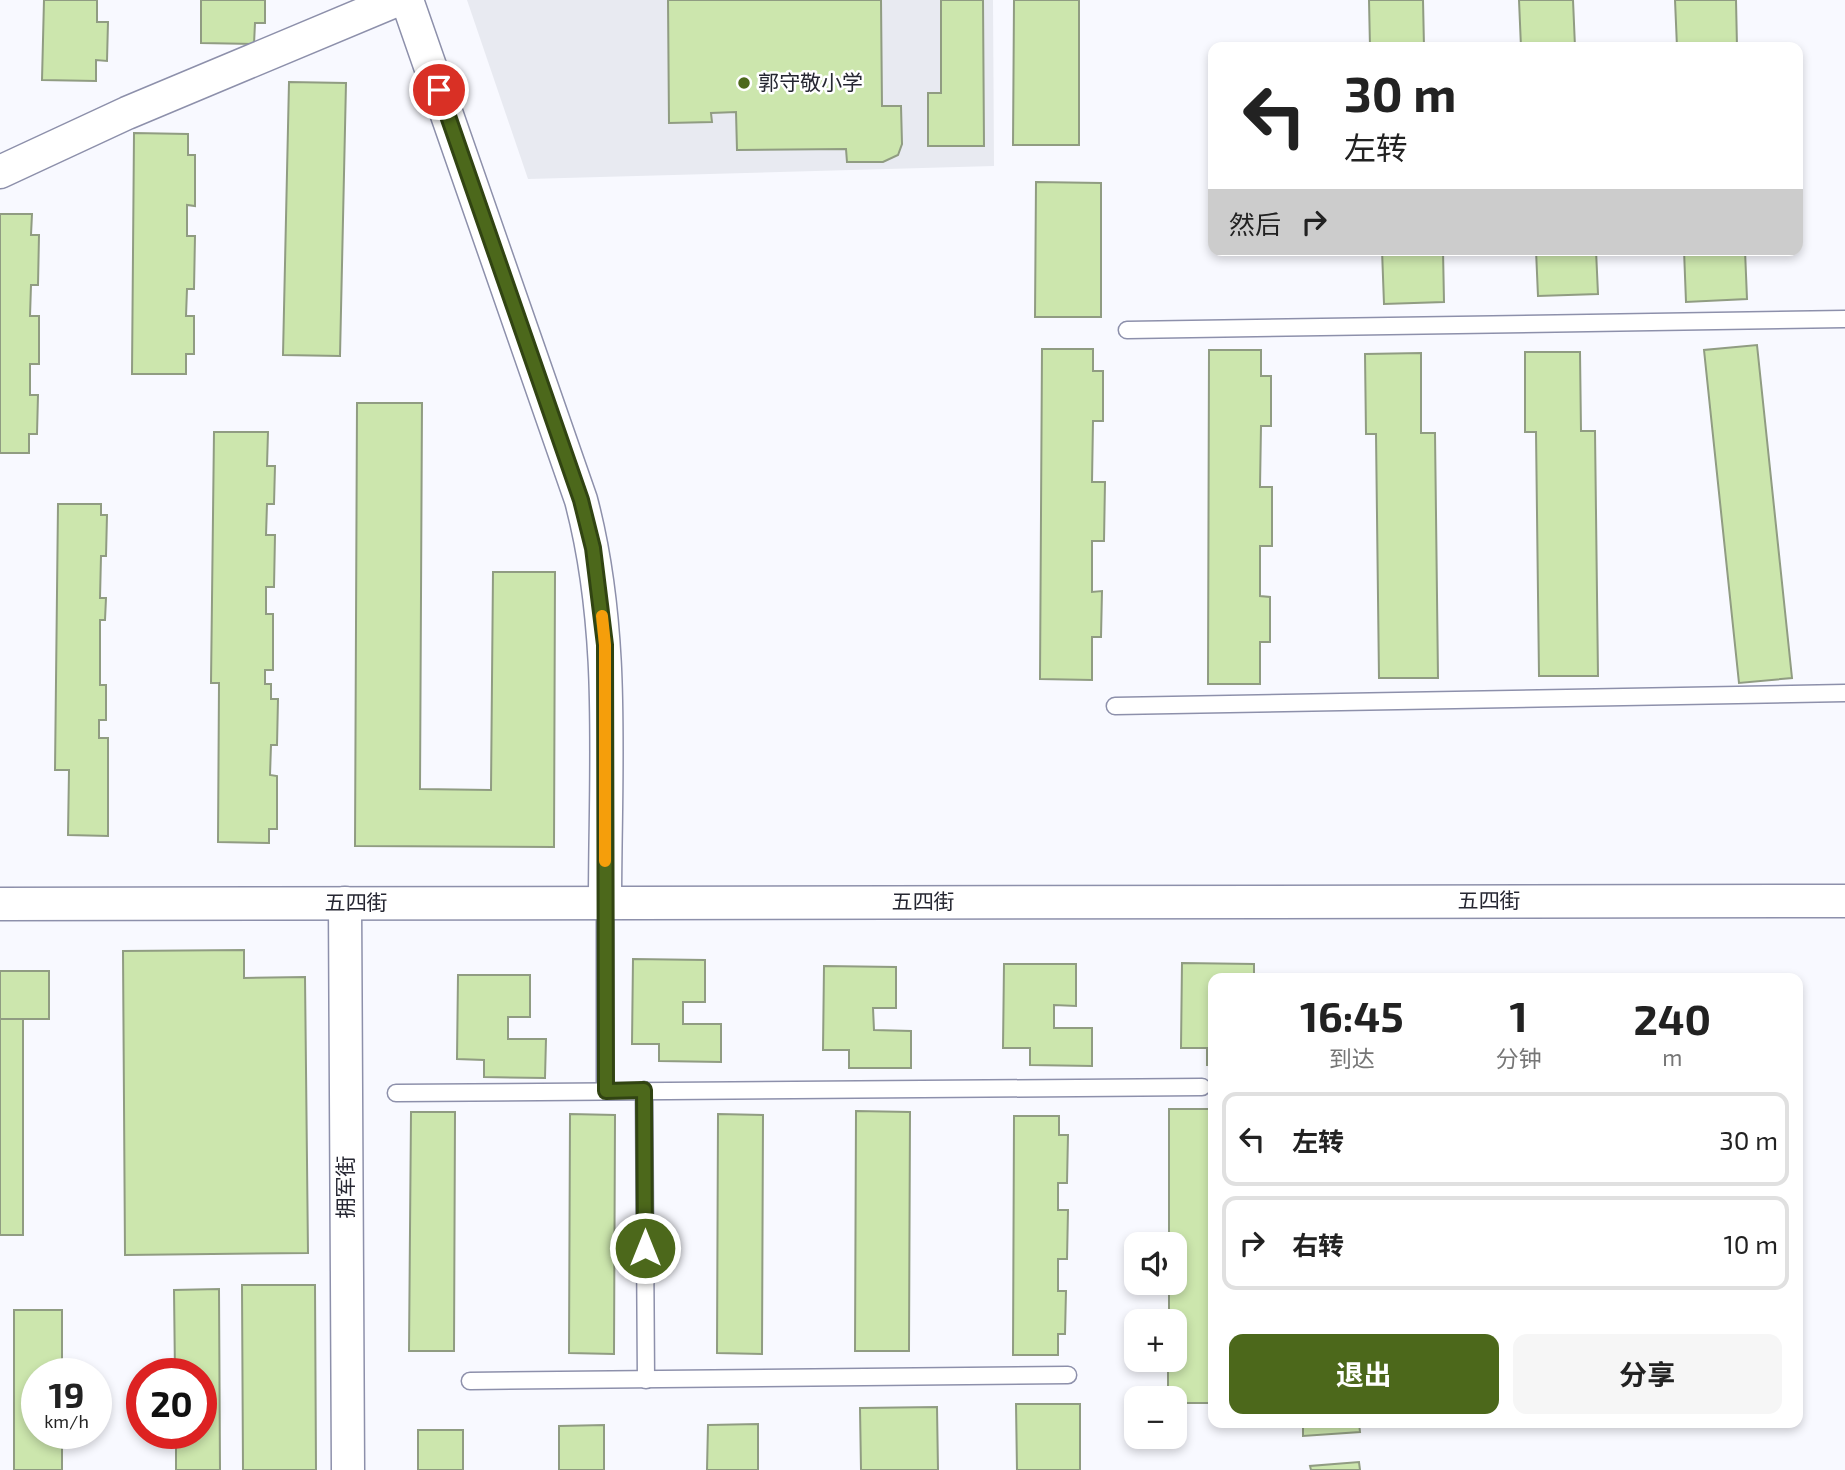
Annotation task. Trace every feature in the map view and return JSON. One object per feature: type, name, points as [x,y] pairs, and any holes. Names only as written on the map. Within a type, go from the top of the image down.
[{"type":"street","points":[[0,172],[127,113],[397,0]]},
{"type":"street","points":[[407,0],[581,500],[593,548],[605,645],[605,903]]},
{"type":"street","name":"五四街","points":[[0,904],[1845,901]]},
{"type":"street","name":"拥军街","points":[[345,903],[348,1470]]},
{"type":"lane","points":[[1127,330],[1845,319]]},
{"type":"lane","points":[[1115,706],[1845,694]]},
{"type":"lane","points":[[605,903],[606,1091]]},
{"type":"lane","points":[[396,1093],[1202,1087]]},
{"type":"lane","points":[[644,1090],[646,1380]]},
{"type":"lane","points":[[470,1381],[1068,1375]]},
{"type":"shaded area","name":"郭守敬小学","points":[[467,0],[993,0],[994,166],[528,179]]},
{"type":"building","points":[[44,0],[97,0],[97,22],[108,22],[107,61],[96,60],[96,81],[42,80]]},
{"type":"building","points":[[201,0],[265,0],[265,23],[255,23],[254,44],[201,43]]},
{"type":"building","points":[[668,0],[881,0],[882,106],[901,106],[902,144],[898,155],[883,162],[847,162],[846,149],[737,150],[736,112],[711,113],[712,122],[669,123]]},
{"type":"building","points":[[941,0],[983,0],[984,146],[928,146],[928,93],[941,93]]},
{"type":"building","points":[[1014,0],[1079,0],[1079,145],[1013,145]]},
{"type":"building","points":[[1369,0],[1423,0],[1424,42],[1370,42]]},
{"type":"building","points":[[1519,0],[1573,0],[1575,42],[1521,42]]},
{"type":"building","points":[[1675,0],[1736,0],[1737,42],[1677,42]]},
{"type":"building","points":[[289,82],[346,83],[340,356],[283,355]]},
{"type":"building","points":[[134,133],[188,134],[188,155],[195,155],[195,206],[187,205],[187,236],[195,236],[194,289],[187,289],[186,316],[194,316],[194,354],[186,354],[186,374],[132,374]]},
{"type":"building","points":[[1036,182],[1101,183],[1101,317],[1035,317]]},
{"type":"building","points":[[0,214],[32,214],[31,235],[39,235],[38,285],[31,285],[30,316],[39,316],[39,364],[30,364],[30,395],[38,395],[37,434],[29,434],[29,453],[0,453]]},
{"type":"building","points":[[1382,256],[1443,256],[1444,302],[1384,304]]},
{"type":"building","points":[[1536,256],[1596,256],[1598,294],[1538,296]]},
{"type":"building","points":[[1684,256],[1745,256],[1747,299],[1686,302]]},
{"type":"building","points":[[1757,345],[1792,678],[1739,683],[1704,350]]},
{"type":"building","points":[[1042,349],[1093,349],[1093,371],[1103,371],[1103,421],[1093,421],[1092,482],[1105,482],[1104,541],[1092,541],[1092,592],[1102,591],[1101,637],[1092,637],[1092,680],[1040,679]]},
{"type":"building","points":[[1209,350],[1261,350],[1261,376],[1271,376],[1271,426],[1261,426],[1260,487],[1272,487],[1272,546],[1260,546],[1260,596],[1270,597],[1270,642],[1260,642],[1260,684],[1208,684]]},
{"type":"building","points":[[1525,352],[1580,352],[1581,431],[1595,431],[1598,676],[1539,676],[1536,432],[1525,432]]},
{"type":"building","points":[[1421,353],[1421,433],[1435,433],[1438,678],[1379,678],[1376,434],[1366,434],[1365,354]]},
{"type":"building","points":[[357,403],[422,403],[420,789],[491,790],[493,572],[555,572],[554,847],[355,846]]},
{"type":"building","points":[[214,432],[268,432],[267,466],[275,466],[274,504],[267,504],[266,535],[275,535],[274,587],[266,587],[266,614],[273,614],[273,670],[265,670],[265,684],[271,684],[271,699],[278,699],[277,745],[271,745],[270,775],[277,776],[277,829],[269,829],[269,843],[218,842],[219,683],[211,683]]},
{"type":"building","points":[[58,504],[101,504],[101,515],[107,515],[106,556],[101,556],[100,598],[106,598],[105,620],[100,620],[100,685],[106,685],[106,720],[99,720],[99,738],[108,738],[108,836],[68,835],[69,770],[55,770]]},
{"type":"building","points":[[244,950],[244,978],[305,977],[308,1253],[125,1255],[123,951]]},
{"type":"building","points":[[633,959],[705,960],[705,1002],[683,1002],[683,1024],[721,1024],[721,1062],[659,1061],[659,1044],[632,1044]]},
{"type":"building","points":[[1182,963],[1254,964],[1254,973],[1208,973],[1208,1065],[1207,1048],[1181,1048]]},
{"type":"building","points":[[1004,964],[1076,964],[1076,1006],[1054,1005],[1054,1028],[1092,1028],[1092,1066],[1030,1065],[1030,1048],[1003,1048]]},
{"type":"building","points":[[824,966],[896,967],[896,1008],[873,1008],[874,1030],[911,1031],[911,1068],[849,1068],[849,1050],[823,1050]]},
{"type":"building","points":[[0,971],[49,971],[49,1019],[0,1019]]},
{"type":"building","points":[[458,975],[530,975],[530,1017],[508,1017],[508,1039],[546,1039],[545,1078],[484,1077],[484,1060],[457,1059]]},
{"type":"building","points":[[0,1019],[23,1019],[23,1235],[0,1235]]},
{"type":"building","points":[[1169,1109],[1208,1109],[1208,1403],[1187,1403],[1187,1386],[1168,1386],[1168,1372],[1187,1372],[1187,1309],[1169,1309],[1169,1295],[1187,1295],[1187,1232],[1169,1232]]},
{"type":"building","points":[[856,1111],[910,1112],[909,1351],[855,1351]]},
{"type":"building","points":[[411,1112],[455,1112],[454,1351],[409,1351]]},
{"type":"building","points":[[570,1114],[615,1115],[614,1354],[569,1353]]},
{"type":"building","points":[[718,1114],[763,1115],[762,1354],[717,1353]]},
{"type":"building","points":[[1014,1116],[1059,1116],[1059,1135],[1068,1135],[1067,1183],[1058,1183],[1058,1210],[1068,1210],[1067,1259],[1058,1259],[1058,1291],[1066,1291],[1065,1334],[1058,1334],[1058,1355],[1013,1355]]},
{"type":"building","points":[[242,1285],[315,1285],[316,1470],[243,1470]]},
{"type":"building","points":[[219,1289],[220,1470],[176,1470],[176,1449],[217,1449],[217,1358],[175,1358],[174,1290]]},
{"type":"building","points":[[14,1310],[62,1310],[62,1358],[21,1358],[21,1449],[62,1449],[62,1470],[14,1470]]},
{"type":"building","points":[[1016,1404],[1080,1404],[1080,1470],[1017,1470]]},
{"type":"building","points":[[937,1407],[938,1470],[861,1470],[860,1408]]},
{"type":"building","points":[[758,1424],[758,1470],[707,1470],[708,1425]]},
{"type":"building","points":[[604,1425],[604,1470],[559,1470],[559,1426]]},
{"type":"building","points":[[1303,1428],[1360,1428],[1360,1432],[1303,1436]]},
{"type":"building","points":[[418,1430],[463,1430],[463,1470],[418,1470]]},
{"type":"building","points":[[1359,1462],[1360,1470],[1311,1470],[1310,1466]]},
{"type":"slow traffic","points":[[602,616],[605,645],[605,861]]},
{"type":"place","name":"郭守敬小学","points":[[744,83]]},
{"type":"route","points":[[439,90],[581,500],[593,548],[605,645],[606,1091],[644,1090],[645,1248]]}]
